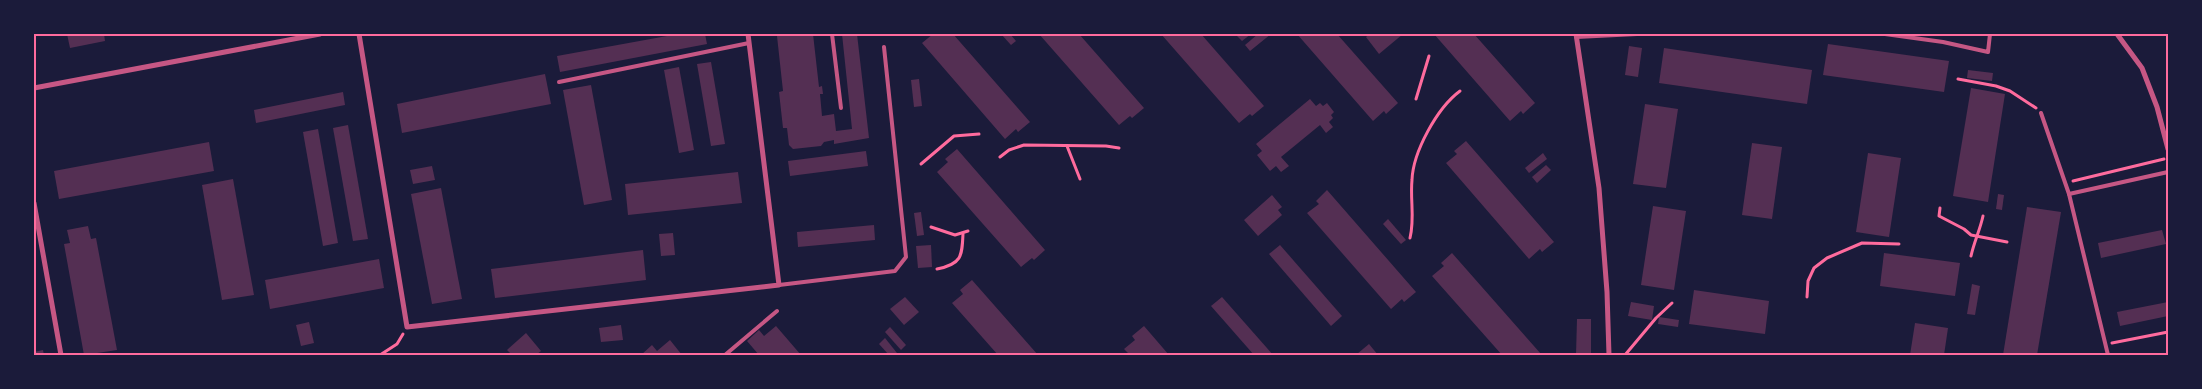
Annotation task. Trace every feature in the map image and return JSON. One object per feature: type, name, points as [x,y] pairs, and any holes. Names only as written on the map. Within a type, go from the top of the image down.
[{"type":"street","points":[[34,88],[320,34]]},
{"type":"street","points":[[358,34],[407,327],[780,285],[748,34]]},
{"type":"street","points":[[2117,34],[2142,68],[2157,107],[2168,149]]},
{"type":"street","points":[[1576,36],[1599,188],[1608,292],[1609,355]]},
{"type":"street","points":[[34,203],[61,355]]},
{"type":"lane","points":[[832,34],[841,108]]},
{"type":"lane","points":[[1576,36],[1637,34]]},
{"type":"lane","points":[[1885,34],[1943,42],[1988,52],[1990,34]]},
{"type":"lane","points":[[559,82],[749,43]]},
{"type":"lane","points":[[780,285],[896,271],[906,258],[884,47]]},
{"type":"lane","points":[[2040,112],[2069,194],[2108,355]]},
{"type":"lane","points":[[2069,194],[2168,172]]},
{"type":"lane","points":[[725,355],[777,311]]},
{"type":"path","points":[[1416,99],[1429,56]]},
{"type":"path","points":[[1958,79],[1996,86],[2010,91],[2040,112]]},
{"type":"path","points":[[1410,238],[1413,226],[1412,180],[1418,148],[1449,98],[1460,91]]},
{"type":"path","points":[[921,164],[954,136],[979,134]]},
{"type":"path","points":[[1000,157],[1008,150],[1024,145],[1106,146],[1119,148]]},
{"type":"path","points":[[1067,146],[1080,179]]},
{"type":"path","points":[[2065,183],[2168,158]]},
{"type":"path","points":[[1940,208],[1939,216],[1977,237],[2007,242]]},
{"type":"path","points":[[1971,256],[1974,240],[1977,237],[1983,216]]},
{"type":"path","points":[[931,226],[955,235],[968,231]]},
{"type":"path","points":[[938,269],[948,267],[959,260],[962,254],[963,234]]},
{"type":"path","points":[[1807,297],[1808,281],[1814,268],[1827,258],[1862,243],[1899,244]]},
{"type":"path","points":[[1625,355],[1656,318],[1672,303]]},
{"type":"path","points":[[380,355],[397,344],[407,327]]},
{"type":"path","points":[[2106,344],[2168,332]]},
{"type":"building","points":[[67,34],[104,34],[105,41],[70,48]]},
{"type":"building","points":[[678,34],[705,34],[707,44],[560,72],[557,56]]},
{"type":"building","points":[[813,34],[819,87],[822,86],[823,94],[820,94],[822,116],[834,114],[836,131],[852,129],[842,34],[857,34],[869,138],[834,144],[834,140],[824,142],[821,146],[793,149],[789,145],[787,128],[783,128],[779,92],[783,91],[777,36]]},
{"type":"building","points":[[933,34],[953,34],[1030,122],[1018,132],[1016,129],[1005,139],[922,43]]},
{"type":"building","points":[[1001,34],[1010,34],[1016,41],[1011,45]]},
{"type":"building","points":[[1039,34],[1079,34],[1144,108],[1132,118],[1130,116],[1119,125]]},
{"type":"building","points":[[1161,34],[1201,34],[1264,106],[1252,116],[1250,114],[1239,123]]},
{"type":"building","points":[[1240,34],[1251,34],[1242,41],[1237,36]]},
{"type":"building","points":[[1258,34],[1271,34],[1250,51],[1245,45]]},
{"type":"building","points":[[1297,34],[1337,34],[1398,103],[1386,114],[1384,111],[1373,121]]},
{"type":"building","points":[[1370,34],[1403,34],[1379,54],[1366,37]]},
{"type":"building","points":[[1434,34],[1474,34],[1535,103],[1523,114],[1521,111],[1510,121]]},
{"type":"building","points":[[1828,44],[1949,61],[1944,92],[1823,75]]},
{"type":"building","points":[[1629,46],[1642,48],[1638,77],[1625,75]]},
{"type":"building","points":[[1664,48],[1812,70],[1807,104],[1659,83]]},
{"type":"building","points":[[711,62],[725,144],[711,146],[697,64]]},
{"type":"building","points":[[679,67],[694,150],[679,153],[664,70]]},
{"type":"building","points":[[1968,70],[1993,73],[1992,81],[1967,78]]},
{"type":"building","points":[[545,74],[551,104],[402,133],[397,104]]},
{"type":"building","points":[[919,79],[922,106],[914,107],[911,80]]},
{"type":"building","points":[[591,85],[612,200],[584,205],[563,90]]},
{"type":"building","points":[[1971,88],[2005,94],[1988,202],[1953,196]]},
{"type":"building","points":[[343,92],[345,105],[256,123],[254,110]]},
{"type":"building","points":[[1310,99],[1316,106],[1320,103],[1323,106],[1327,103],[1334,112],[1331,115],[1333,118],[1329,122],[1333,127],[1326,133],[1320,125],[1281,157],[1289,166],[1281,172],[1276,166],[1270,171],[1257,155],[1262,151],[1256,144]]},
{"type":"building","points":[[1645,104],[1678,109],[1666,188],[1633,184]]},
{"type":"building","points":[[348,125],[368,239],[353,241],[333,128]]},
{"type":"building","points":[[318,129],[338,243],[323,246],[303,132]]},
{"type":"building","points":[[1466,141],[1554,242],[1542,252],[1540,249],[1529,259],[1446,163],[1457,154],[1454,151]]},
{"type":"building","points":[[209,142],[214,171],[59,199],[54,171]]},
{"type":"building","points":[[1752,143],[1782,147],[1772,219],[1742,215]]},
{"type":"building","points":[[957,149],[1045,250],[1034,260],[1032,258],[1021,267],[937,172],[948,162],[945,159]]},
{"type":"building","points":[[866,151],[868,166],[790,176],[788,161]]},
{"type":"building","points":[[1543,153],[1547,159],[1529,173],[1525,168]]},
{"type":"building","points":[[1868,153],[1901,158],[1889,237],[1856,232]]},
{"type":"building","points":[[1546,165],[1551,170],[1537,183],[1532,177]]},
{"type":"building","points":[[432,166],[435,180],[413,184],[410,170]]},
{"type":"building","points":[[738,172],[742,203],[628,215],[625,184]]},
{"type":"building","points":[[233,179],[254,295],[222,300],[202,185]]},
{"type":"building","points":[[441,188],[462,299],[432,304],[411,194]]},
{"type":"building","points":[[1327,190],[1416,292],[1404,302],[1402,299],[1391,309],[1307,213],[1319,204],[1316,201]]},
{"type":"building","points":[[1998,194],[2004,195],[2002,210],[1996,209]]},
{"type":"building","points":[[1272,195],[1282,207],[1278,210],[1282,215],[1258,236],[1244,220]]},
{"type":"building","points":[[1653,206],[1686,211],[1674,290],[1641,285]]},
{"type":"building","points":[[2027,207],[2061,212],[2037,355],[2003,355]]},
{"type":"building","points":[[921,212],[924,235],[917,236],[914,213]]},
{"type":"building","points":[[1388,219],[1406,240],[1401,244],[1383,224]]},
{"type":"building","points":[[874,225],[875,240],[798,247],[797,232]]},
{"type":"building","points":[[88,226],[91,239],[96,238],[117,350],[84,355],[64,244],[70,243],[67,230]]},
{"type":"building","points":[[2162,230],[2166,244],[2101,258],[2098,243]]},
{"type":"building","points":[[673,233],[675,255],[661,256],[659,234]]},
{"type":"building","points":[[931,245],[932,267],[918,268],[916,246]]},
{"type":"building","points":[[1280,245],[1342,316],[1331,326],[1269,254]]},
{"type":"building","points":[[643,250],[646,280],[495,298],[491,269]]},
{"type":"building","points":[[1452,253],[1541,354],[1502,355],[1432,276],[1444,266],[1441,263]]},
{"type":"building","points":[[1884,253],[1960,263],[1955,296],[1880,286]]},
{"type":"building","points":[[379,259],[384,288],[270,309],[265,280]]},
{"type":"building","points":[[972,280],[1038,355],[998,355],[952,303],[963,294],[960,290]]},
{"type":"building","points":[[1972,284],[1980,286],[1975,315],[1967,314]]},
{"type":"building","points":[[1694,290],[1769,301],[1765,334],[1689,324]]},
{"type":"building","points":[[905,297],[919,312],[904,325],[890,309]]},
{"type":"building","points":[[1222,297],[1273,355],[1254,355],[1211,306]]},
{"type":"building","points":[[1631,302],[1654,306],[1652,320],[1628,316]]},
{"type":"building","points":[[2168,302],[2168,316],[2120,326],[2117,312]]},
{"type":"building","points":[[1659,317],[1679,320],[1678,327],[1658,324]]},
{"type":"building","points":[[1577,319],[1591,319],[1591,355],[1576,355]]},
{"type":"building","points":[[309,322],[314,343],[301,346],[296,325]]},
{"type":"building","points":[[1915,323],[1948,328],[1944,355],[1910,355]]},
{"type":"building","points":[[621,325],[623,340],[601,342],[599,328]]},
{"type":"building","points":[[776,326],[801,355],[759,355],[747,341],[759,330],[764,336]]},
{"type":"building","points":[[1144,326],[1169,355],[1130,355],[1124,349],[1135,340],[1132,336]]},
{"type":"building","points":[[890,327],[906,345],[901,350],[885,332]]},
{"type":"building","points":[[526,333],[541,351],[536,355],[512,355],[507,350]]},
{"type":"building","points":[[885,338],[897,353],[894,355],[889,355],[879,344]]},
{"type":"building","points":[[670,340],[682,355],[641,355],[652,345],[657,351]]},
{"type":"building","points":[[1369,344],[1378,355],[1357,354]]},
{"type":"building","points":[[43,350],[44,355],[34,355],[34,352]]}]
